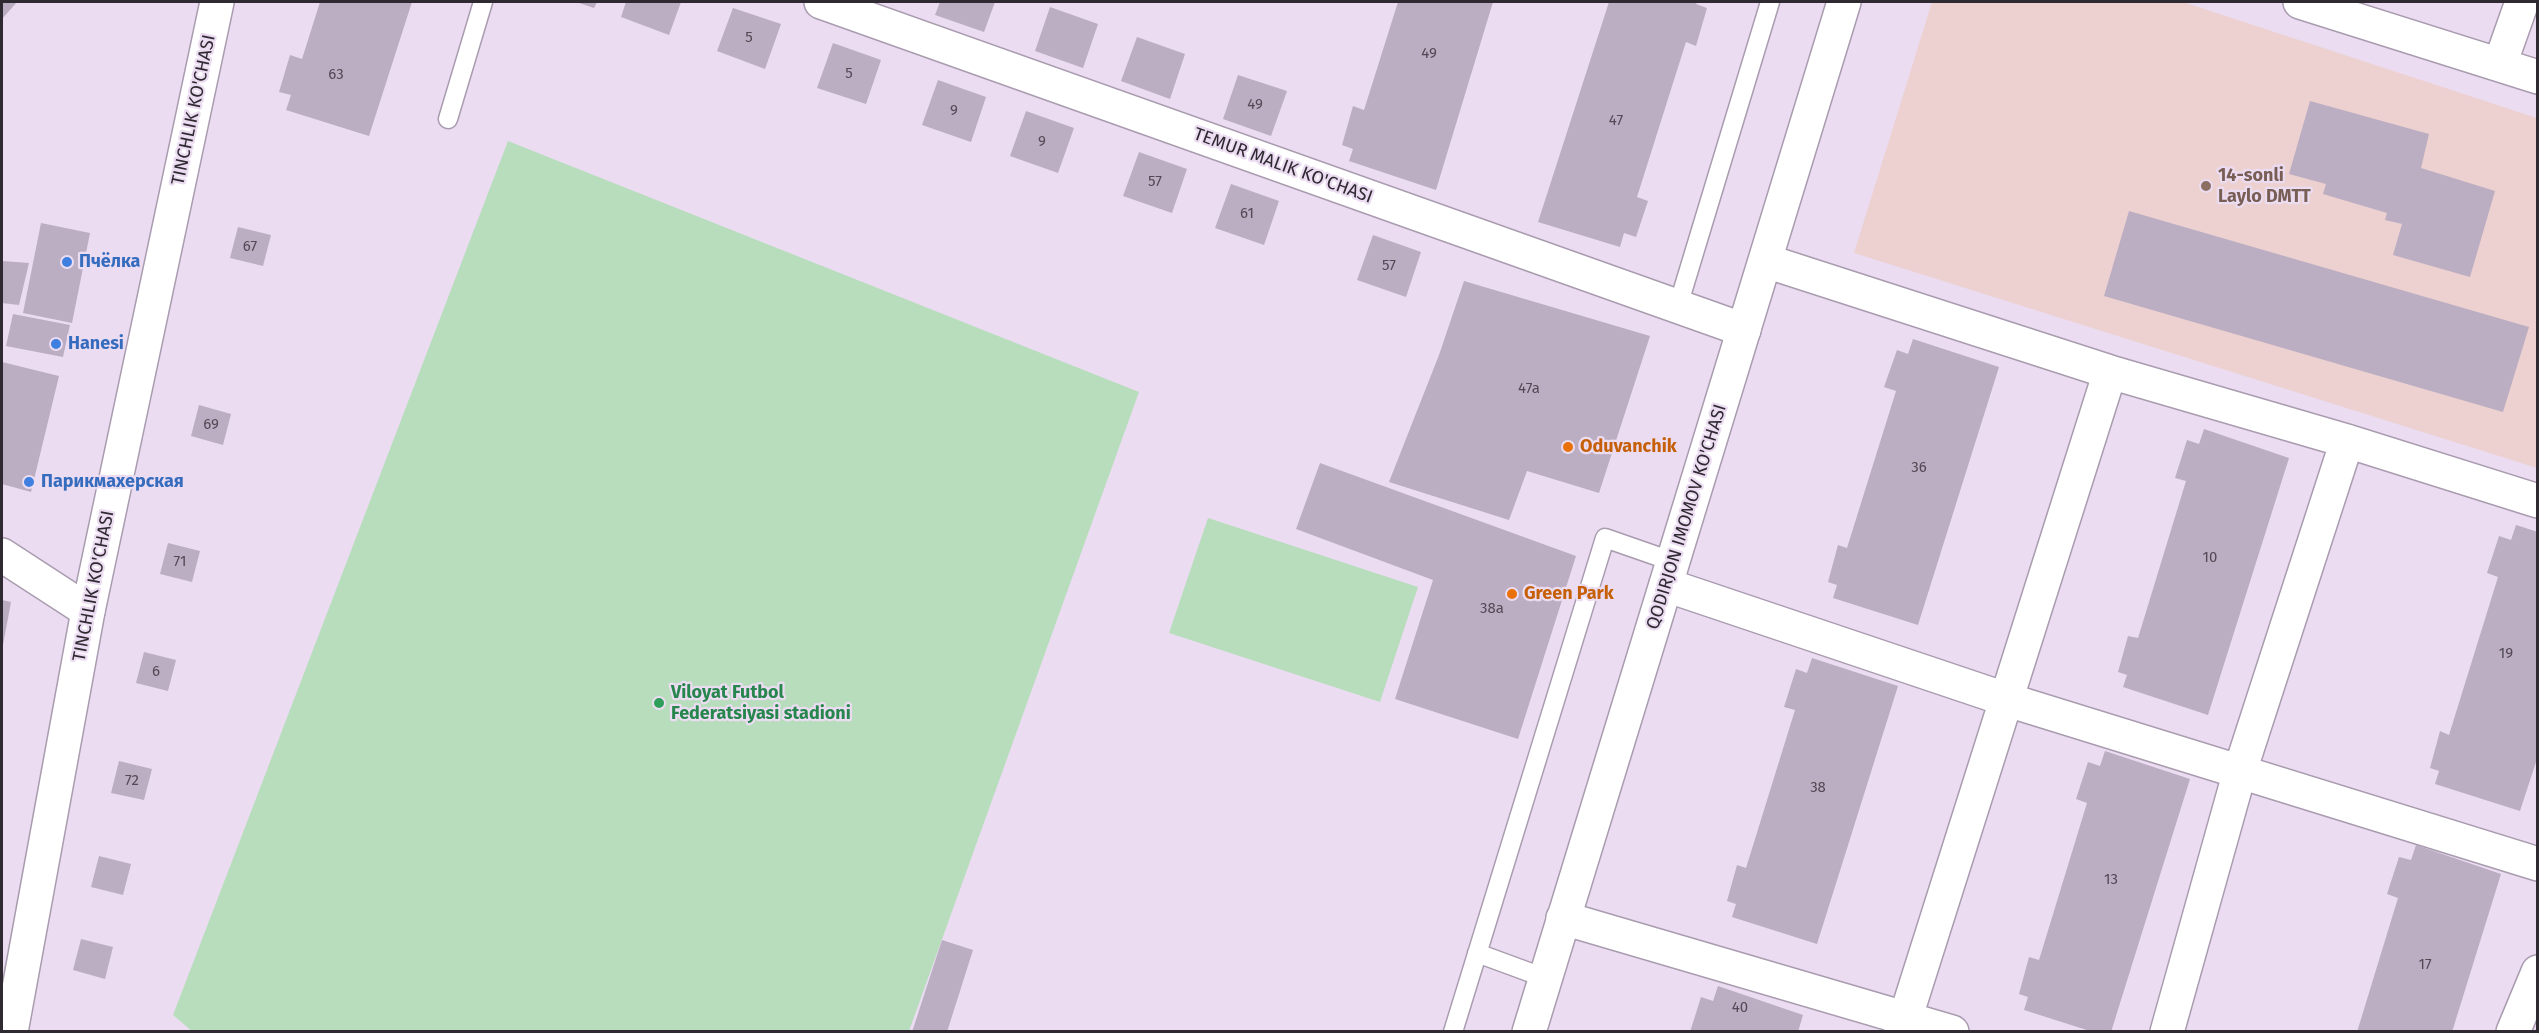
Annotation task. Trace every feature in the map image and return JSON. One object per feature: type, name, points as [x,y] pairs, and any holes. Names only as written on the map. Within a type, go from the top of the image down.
[{"type":"street","name":"TINCHLIK KO'CHASI","points":[[10,1032],[88,611],[217,2]]},
{"type":"street","name":"TEMUR MALIK KO'CHASI","points":[[821,2],[1744,330]]},
{"type":"street","name":"QODIRJON IMOMOV KO'CHASI","points":[[1529,1032],[1844,2]]},
{"type":"street","points":[[2301,2],[2538,77]]},
{"type":"street","points":[[2500,64],[2522,2]]},
{"type":"street","points":[[1766,261],[2110,372],[2347,441],[2538,501]]},
{"type":"street","points":[[1903,1025],[2008,700],[2110,372]]},
{"type":"street","points":[[2167,1032],[2240,771],[2347,441]]},
{"type":"street","points":[[2,555],[88,611]]},
{"type":"street","points":[[1670,573],[2008,700],[2538,864]]},
{"type":"street","points":[[1563,918],[1903,1025],[1952,1032]]},
{"type":"street","points":[[2513,1032],[2538,972]]},
{"type":"lane","points":[[448,119],[483,2]]},
{"type":"lane","points":[[1678,306],[1770,2]]},
{"type":"lane","points":[[1453,1032],[1605,538],[1670,573]]},
{"type":"lane","points":[[1477,953],[1545,978]]},
{"type":"shaded area","name":"14-sonli Laylo DMTT","points":[[1932,2],[2183,2],[2537,118],[2537,468],[1854,253]]},
{"type":"green space","name":"Viloyat Futbol Federatsiyasi stadioni","points":[[508,141],[1139,392],[909,1031],[193,1032],[173,1015]]},
{"type":"green space","points":[[1208,518],[1418,587],[1380,702],[1169,633]]},
{"type":"building","points":[[2,2],[17,2],[2,19]]},
{"type":"building","points":[[320,2],[412,2],[369,136],[286,110],[291,95],[279,92],[290,55],[302,59]]},
{"type":"building","points":[[576,2],[597,2],[594,8]]},
{"type":"building","points":[[626,2],[681,2],[669,35],[621,17]]},
{"type":"building","points":[[940,2],[995,2],[984,32],[935,15]]},
{"type":"building","points":[[1398,2],[1493,2],[1436,190],[1349,161],[1353,149],[1342,145],[1353,106],[1364,110]]},
{"type":"building","points":[[1609,2],[1697,2],[1696,4],[1707,8],[1696,46],[1686,42],[1637,197],[1648,201],[1636,237],[1624,233],[1620,247],[1538,222]]},
{"type":"building","points":[[1050,7],[1098,24],[1083,68],[1035,51]]},
{"type":"building","points":[[733,8],[781,24],[765,69],[717,51]]},
{"type":"building","points":[[1137,37],[1185,54],[1170,99],[1121,81]]},
{"type":"building","points":[[833,43],[881,60],[866,104],[817,88]]},
{"type":"building","points":[[1238,75],[1287,91],[1271,136],[1223,119]]},
{"type":"building","points":[[938,80],[986,97],[971,142],[922,125]]},
{"type":"building","points":[[2310,101],[2429,134],[2421,168],[2495,191],[2470,277],[2393,255],[2402,224],[2385,220],[2387,213],[2323,194],[2326,184],[2289,174]]},
{"type":"building","points":[[1026,111],[1074,128],[1058,173],[1010,156]]},
{"type":"building","points":[[1139,152],[1187,169],[1172,213],[1123,196]]},
{"type":"building","points":[[1231,184],[1279,201],[1264,245],[1215,228]]},
{"type":"building","points":[[2129,211],[2529,327],[2503,412],[2104,296]]},
{"type":"building","points":[[41,223],[90,233],[72,323],[23,313]]},
{"type":"building","points":[[238,227],[271,235],[263,266],[230,258]]},
{"type":"building","points":[[1373,235],[1421,252],[1406,297],[1357,280]]},
{"type":"building","points":[[2,261],[29,263],[19,305],[2,303]]},
{"type":"building","points":[[1464,281],[1650,336],[1599,493],[1527,471],[1509,520],[1389,482],[1439,355]]},
{"type":"building","points":[[13,314],[70,325],[63,357],[6,346]]},
{"type":"building","points":[[1913,339],[1999,367],[1918,625],[1833,598],[1837,585],[1828,582],[1838,545],[1847,548],[1896,391],[1884,387],[1897,350],[1908,354]]},
{"type":"building","points":[[2,362],[59,376],[31,492],[2,484]]},
{"type":"building","points":[[199,405],[231,414],[223,445],[191,436]]},
{"type":"building","points":[[2204,429],[2289,458],[2208,715],[2123,687],[2127,675],[2118,672],[2128,636],[2138,638],[2186,481],[2175,478],[2187,440],[2199,444]]},
{"type":"building","points":[[1320,463],[1576,556],[1518,739],[1395,699],[1433,580],[1296,529]]},
{"type":"building","points":[[2516,525],[2538,532],[2538,756],[2520,811],[2435,784],[2439,771],[2430,768],[2440,731],[2449,735],[2498,577],[2487,573],[2499,536],[2511,540]]},
{"type":"building","points":[[168,543],[200,551],[192,582],[160,574]]},
{"type":"building","points":[[2,600],[11,602],[3,645],[2,645]]},
{"type":"building","points":[[144,652],[176,660],[168,691],[136,683]]},
{"type":"building","points":[[1812,658],[1898,686],[1817,944],[1732,917],[1736,904],[1727,901],[1737,865],[1746,868],[1795,710],[1784,707],[1796,669],[1807,673]]},
{"type":"building","points":[[2105,751],[2190,779],[2111,1032],[2093,1032],[2024,1010],[2028,997],[2019,994],[2029,957],[2039,960],[2087,803],[2076,799],[2088,762],[2100,766]]},
{"type":"building","points":[[119,761],[152,769],[144,800],[111,793]]},
{"type":"building","points":[[2416,845],[2501,874],[2452,1032],[2357,1032],[2398,898],[2387,894],[2399,857],[2411,860]]},
{"type":"building","points":[[99,856],[131,864],[123,895],[91,887]]},
{"type":"building","points":[[81,939],[113,947],[105,979],[73,970]]},
{"type":"building","points":[[942,940],[973,950],[947,1032],[912,1032]]},
{"type":"building","points":[[1718,986],[1803,1015],[1798,1032],[1690,1032],[1701,997],[1713,1001]]},
{"type":"place","name":"14-sonli Laylo DMTT","points":[[2206,186]]},
{"type":"place","name":"Пчёлка","points":[[67,262]]},
{"type":"place","name":"Hanesi","points":[[56,344]]},
{"type":"place","name":"Oduvanchik","points":[[1568,447]]},
{"type":"place","name":"Парикмахерская","points":[[29,482]]},
{"type":"place","name":"Green Park","points":[[1512,594]]},
{"type":"place","name":"Viloyat Futbol Federatsiyasi stadioni","points":[[659,703]]}]
